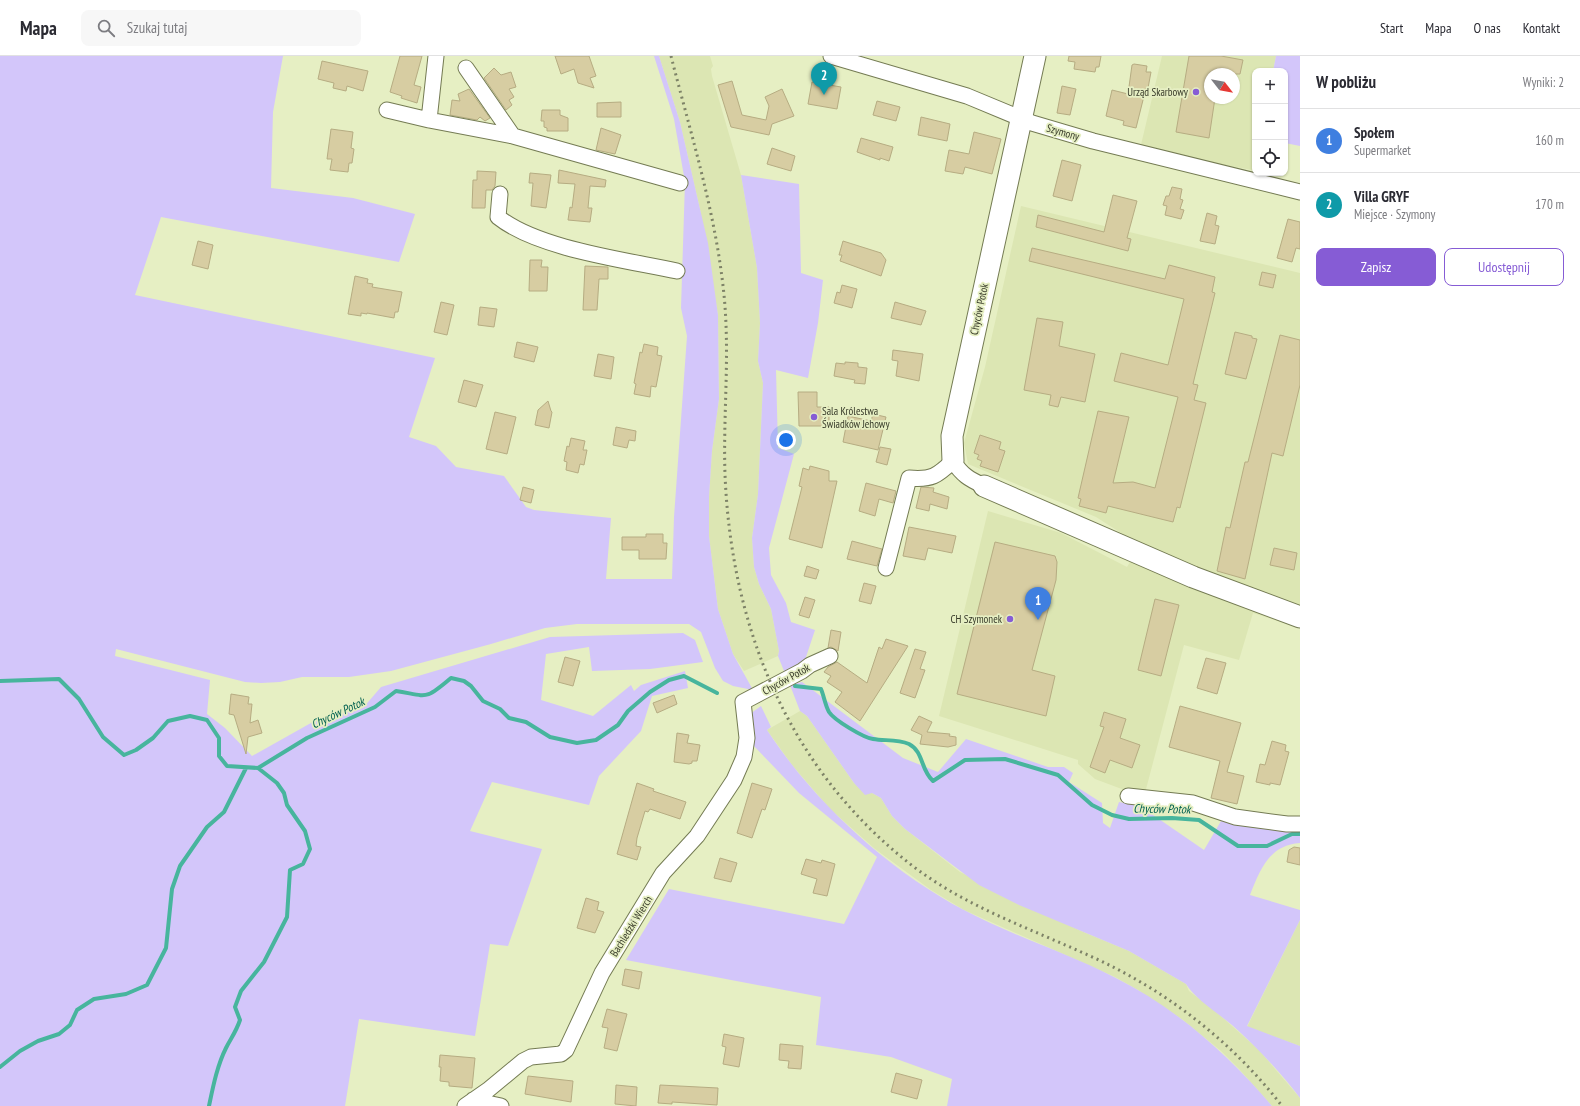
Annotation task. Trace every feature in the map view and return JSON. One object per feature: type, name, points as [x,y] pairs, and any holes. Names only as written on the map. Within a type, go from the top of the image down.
[{"type":"street","points":[[429,120],[436,56]]},
{"type":"street","name":"Szymony","points":[[831,56],[967,96],[1044,126],[1154,157],[1300,192]]},
{"type":"street","name":"Chyców Potok","points":[[953,461],[952,436],[1035,56]]},
{"type":"street","points":[[466,68],[513,136]]},
{"type":"street","points":[[387,110],[429,120],[513,136],[680,183]]},
{"type":"street","points":[[500,194],[498,217],[522,233],[567,247],[677,271]]},
{"type":"street","points":[[886,568],[909,478],[925,479],[938,475],[953,461],[960,472],[984,486],[1193,577],[1300,617]]},
{"type":"street","name":"Chyców Potok","points":[[743,702],[802,672],[810,665],[830,656]]},
{"type":"street","name":"Bachledzki Wierch","points":[[469,1103],[531,1056],[561,1054],[566,1050],[602,973],[663,873],[696,836],[734,780],[744,757],[747,738],[743,702]]},
{"type":"street","points":[[1128,796],[1193,803],[1235,817],[1286,824],[1300,824]]},
{"type":"street","points":[[469,1103],[501,1106]]},
{"type":"shaded area","points":[[0,56],[283,56],[273,112],[271,188],[353,198],[415,214],[399,262],[161,217],[135,295],[435,358],[409,437],[436,446],[456,467],[504,476],[526,507],[534,510],[611,518],[606,579],[672,579],[674,517],[687,336],[681,308],[685,182],[674,119],[654,56],[659,56],[680,122],[708,243],[718,315],[719,399],[712,451],[709,497],[709,536],[718,609],[733,654],[753,690],[733,686],[723,681],[715,668],[701,632],[689,624],[577,624],[545,628],[391,671],[349,677],[302,677],[280,682],[261,683],[245,682],[116,649],[115,656],[210,680],[207,714],[225,728],[252,756],[318,719],[363,708],[381,687],[550,637],[683,633],[695,640],[703,662],[650,669],[592,671],[589,647],[546,654],[541,700],[593,716],[631,685],[634,691],[641,685],[685,671],[688,688],[652,696],[641,731],[599,776],[589,805],[492,782],[470,831],[542,849],[508,946],[490,944],[475,1036],[359,1019],[345,1106],[0,1106]]},
{"type":"shaded area","points":[[659,56],[710,56],[713,66],[711,69],[712,76],[741,175],[757,268],[760,323],[758,361],[763,383],[758,494],[752,538],[754,567],[759,584],[771,609],[779,651],[778,656],[744,671],[733,654],[718,609],[709,536],[709,497],[712,451],[719,399],[718,315],[700,209],[680,122]]},
{"type":"shaded area","points":[[1162,56],[1276,56],[1274,68],[1252,68],[1252,170],[1140,149]]},
{"type":"shaded area","points":[[1276,56],[1300,56],[1300,146],[1288,144],[1288,68],[1274,68]]},
{"type":"shaded area","points":[[741,175],[799,184],[801,273],[823,280],[818,323],[808,378],[776,370],[778,448],[794,454],[769,548],[771,575],[786,603],[791,622],[815,630],[802,669],[786,676],[778,656],[779,651],[771,609],[759,584],[754,567],[752,538],[758,494],[763,383],[758,361],[760,323],[757,268]]},
{"type":"shaded area","points":[[1021,206],[1300,273],[1300,628],[1253,613],[1239,660],[1184,645],[1145,793],[1127,791],[1095,779],[1078,764],[1078,760],[939,716],[988,511],[1061,533],[1127,567],[1140,545],[1096,517],[968,464],[964,443],[985,367]]},
{"type":"shaded area","points":[[802,682],[903,758],[938,772],[966,739],[1048,767],[1064,767],[1073,773],[1069,782],[1102,803],[1103,823],[1110,828],[1119,802],[1140,806],[1204,850],[1221,821],[1288,831],[1300,831],[1300,843],[1281,848],[1267,860],[1250,895],[1300,910],[1300,920],[1247,1026],[1300,1046],[1300,1098],[1276,1069],[1250,1042],[1232,1025],[1195,995],[1186,984],[1129,951],[1019,905],[979,885],[905,829],[892,816],[881,798],[872,793],[865,795],[854,783],[807,716],[800,711],[790,685]]},
{"type":"shaded area","points":[[761,706],[771,727],[767,730],[807,783],[855,832],[881,854],[936,894],[964,910],[1001,928],[1114,977],[1159,1003],[1179,1017],[1219,1050],[1272,1106],[947,1106],[952,1079],[891,1057],[816,1045],[821,997],[626,960],[669,889],[844,924],[877,857],[799,793],[753,745],[750,714]]},
{"type":"shaded area","points":[[800,711],[807,716],[854,783],[868,793],[872,793],[881,798],[892,816],[905,829],[960,872],[1081,931],[1129,951],[1186,984],[1189,991],[1213,1009],[1259,1050],[1300,1098],[1300,1106],[1272,1106],[1221,1051],[1183,1020],[1138,990],[1115,977],[964,910],[931,890],[875,849],[830,809],[792,765],[767,730]]},
{"type":"shaded area","points":[[1300,920],[1300,1046],[1247,1027]]},
{"type":"building","points":[[400,56],[422,56],[414,85],[421,87],[417,103],[401,98],[402,96],[390,92]]},
{"type":"building","points":[[555,56],[589,56],[596,76],[590,78],[594,88],[578,83],[574,69],[561,74]]},
{"type":"building","points":[[1069,56],[1101,56],[1099,67],[1096,67],[1095,72],[1074,69],[1075,62],[1068,61]]},
{"type":"building","name":"Urząd Skarbowy","points":[[1189,56],[1221,56],[1243,60],[1240,74],[1240,68],[1204,68],[1204,104],[1214,104],[1209,138],[1176,132]]},
{"type":"building","points":[[322,61],[368,71],[363,91],[347,86],[346,91],[333,88],[334,83],[318,79]]},
{"type":"building","points":[[1132,65],[1147,66],[1146,72],[1151,72],[1148,88],[1146,88],[1136,128],[1123,125],[1124,121],[1106,116],[1112,90],[1128,94]]},
{"type":"building","points":[[494,68],[501,75],[511,72],[516,87],[509,89],[514,97],[509,100],[512,105],[506,110],[484,78]]},
{"type":"building","points":[[732,81],[742,115],[766,120],[769,106],[765,97],[782,89],[794,116],[772,124],[769,135],[731,127],[718,85]]},
{"type":"building","points":[[812,82],[841,87],[837,109],[808,104]]},
{"type":"building","points":[[1062,86],[1076,89],[1070,115],[1057,113]]},
{"type":"building","points":[[469,89],[490,118],[485,121],[480,117],[477,120],[450,115],[452,100],[460,101],[458,94]]},
{"type":"building","points":[[877,101],[900,107],[896,121],[873,115]]},
{"type":"building","points":[[621,102],[621,117],[597,117],[597,103]]},
{"type":"building","points":[[542,110],[560,110],[560,115],[568,118],[568,131],[547,131],[547,128],[544,127],[544,121],[541,121]]},
{"type":"building","points":[[921,117],[950,124],[947,141],[918,135]]},
{"type":"building","points":[[601,128],[621,135],[615,154],[596,150]]},
{"type":"building","points":[[331,129],[353,132],[351,148],[354,149],[352,163],[349,163],[348,172],[330,170],[332,159],[327,159]]},
{"type":"building","points":[[974,132],[1001,139],[992,174],[965,167],[963,174],[945,171],[949,150],[969,154]]},
{"type":"building","points":[[861,138],[893,147],[889,161],[880,158],[880,160],[857,152]]},
{"type":"building","points":[[772,148],[795,156],[791,171],[767,164]]},
{"type":"building","points":[[1062,160],[1081,165],[1072,201],[1053,196]]},
{"type":"building","points":[[559,170],[606,180],[605,187],[590,186],[588,208],[592,208],[590,222],[568,220],[570,207],[572,208],[575,184],[558,183]]},
{"type":"building","points":[[477,171],[496,172],[495,186],[492,190],[486,190],[485,208],[472,208],[473,180],[477,180]]},
{"type":"building","points":[[530,173],[551,175],[546,208],[531,206],[533,183],[529,183]]},
{"type":"building","points":[[1172,187],[1182,189],[1180,199],[1183,200],[1180,209],[1184,210],[1181,219],[1165,215],[1167,206],[1163,205],[1166,196],[1169,196]]},
{"type":"building","points":[[1113,195],[1137,201],[1127,238],[1131,239],[1128,251],[1036,227],[1038,215],[1104,232]]},
{"type":"building","points":[[1207,213],[1217,216],[1215,225],[1219,226],[1215,244],[1200,241]]},
{"type":"building","points":[[1288,219],[1300,222],[1300,249],[1296,248],[1292,262],[1277,258]]},
{"type":"building","points":[[198,241],[213,245],[208,269],[192,265]]},
{"type":"building","points":[[843,241],[881,253],[886,260],[881,276],[840,261],[842,255],[839,255]]},
{"type":"building","points":[[1032,248],[1165,279],[1169,265],[1215,277],[1212,292],[1215,293],[1193,384],[1198,385],[1194,400],[1206,403],[1180,508],[1177,507],[1173,522],[1108,506],[1106,513],[1079,506],[1081,499],[1078,498],[1098,411],[1129,417],[1113,483],[1133,482],[1155,488],[1178,397],[1114,381],[1121,353],[1168,365],[1184,299],[1029,261]]},
{"type":"building","points":[[530,260],[542,260],[541,267],[548,267],[547,291],[529,291]]},
{"type":"building","points":[[585,266],[608,267],[608,279],[599,279],[597,310],[583,310]]},
{"type":"building","points":[[1262,272],[1276,275],[1273,288],[1259,285]]},
{"type":"building","points":[[355,276],[368,279],[367,283],[373,284],[372,287],[402,292],[398,312],[395,312],[394,318],[367,313],[361,313],[361,316],[348,314]]},
{"type":"building","points":[[842,285],[857,289],[852,308],[834,303],[837,292],[840,293]]},
{"type":"building","points":[[441,302],[454,305],[447,335],[434,332]]},
{"type":"building","points":[[895,302],[926,311],[921,325],[891,318]]},
{"type":"building","points":[[480,307],[497,309],[494,327],[478,325]]},
{"type":"building","points":[[1037,318],[1063,322],[1059,346],[1095,354],[1085,402],[1061,397],[1058,407],[1049,405],[1051,395],[1024,390]]},
{"type":"building","points":[[1235,332],[1252,336],[1252,338],[1257,339],[1246,379],[1225,374]]},
{"type":"building","points":[[1280,335],[1300,340],[1300,385],[1283,456],[1272,453],[1245,579],[1217,571],[1226,527],[1230,528],[1245,462],[1248,462]]},
{"type":"building","points":[[517,342],[538,347],[534,362],[514,357]]},
{"type":"building","points":[[644,344],[658,347],[657,355],[662,356],[656,387],[651,386],[650,397],[634,394],[636,384],[634,383],[640,352],[642,353]]},
{"type":"building","points":[[893,350],[923,354],[919,381],[896,376],[898,361],[892,360]]},
{"type":"building","points":[[598,354],[614,357],[611,379],[594,376]]},
{"type":"building","points":[[845,362],[858,363],[858,367],[867,368],[865,384],[854,383],[855,380],[834,376],[836,363],[845,364]]},
{"type":"building","points":[[464,380],[483,385],[476,407],[458,402]]},
{"type":"building","name":"Sala Królestwa Świadków Jehowy","points":[[798,392],[817,392],[817,407],[829,407],[829,426],[799,426]]},
{"type":"building","points":[[548,401],[552,412],[549,428],[535,425],[538,410]]},
{"type":"building","points":[[495,412],[516,417],[507,454],[486,449]]},
{"type":"building","points":[[873,414],[886,417],[878,450],[843,442],[848,416],[871,421]]},
{"type":"building","points":[[616,427],[636,431],[635,441],[629,440],[627,448],[613,445]]},
{"type":"building","points":[[980,435],[1001,442],[999,449],[1005,451],[998,472],[980,466],[982,461],[977,459],[979,455],[974,453]]},
{"type":"building","points":[[571,438],[585,441],[583,450],[587,450],[584,465],[580,464],[578,473],[566,470],[567,462],[564,461],[567,446],[569,447]]},
{"type":"building","points":[[880,447],[891,449],[887,465],[876,462]]},
{"type":"building","points":[[810,466],[829,471],[829,481],[837,481],[822,548],[789,539],[802,487],[799,486],[803,468],[809,470]]},
{"type":"building","points":[[866,483],[896,491],[893,503],[879,499],[875,516],[859,511]]},
{"type":"building","points":[[523,487],[534,490],[531,503],[520,500]]},
{"type":"building","points":[[921,487],[934,488],[933,492],[949,497],[947,509],[930,504],[929,511],[916,508]]},
{"type":"building","points":[[909,527],[956,536],[952,553],[928,548],[925,560],[903,556]]},
{"type":"building","points":[[646,534],[663,534],[663,543],[667,543],[666,559],[639,559],[639,550],[622,550],[622,537],[646,537]]},
{"type":"building","points":[[852,541],[882,549],[877,566],[847,559]]},
{"type":"building","name":"CH Szymonek","points":[[995,542],[1055,556],[1057,562],[1056,580],[1032,670],[1055,676],[1046,716],[957,694]]},
{"type":"building","points":[[1274,548],[1297,553],[1294,570],[1270,565]]},
{"type":"building","points":[[807,566],[819,570],[816,579],[804,576]]},
{"type":"building","points":[[864,583],[876,586],[871,604],[859,601]]},
{"type":"building","points":[[805,597],[815,600],[809,618],[799,615]]},
{"type":"building","points":[[1155,599],[1179,605],[1161,676],[1138,670]]},
{"type":"building","points":[[831,630],[841,632],[838,651],[831,647],[828,648]]},
{"type":"building","points":[[886,639],[908,646],[860,721],[835,702],[842,692],[827,682],[831,676],[824,672],[828,667],[837,662],[867,683],[879,647],[882,649]]},
{"type":"building","points":[[915,649],[926,652],[920,669],[925,670],[915,698],[900,693]]},
{"type":"building","points":[[565,657],[580,661],[573,686],[558,682]]},
{"type":"building","points":[[1206,658],[1226,663],[1217,694],[1197,688]]},
{"type":"building","points":[[231,694],[249,697],[248,704],[252,704],[250,723],[258,720],[262,733],[248,737],[246,754],[234,715],[229,714]]},
{"type":"building","points":[[674,695],[677,704],[657,713],[653,703]]},
{"type":"building","points":[[1180,706],[1241,723],[1227,772],[1244,776],[1237,804],[1211,798],[1220,761],[1169,747]]},
{"type":"building","points":[[1104,712],[1126,719],[1120,738],[1140,745],[1132,768],[1110,760],[1105,773],[1090,767],[1104,727],[1100,726]]},
{"type":"building","points":[[919,716],[932,722],[927,732],[950,734],[949,736],[956,737],[956,745],[948,747],[920,744],[922,735],[911,730]]},
{"type":"building","points":[[677,733],[689,735],[687,743],[700,745],[697,761],[692,761],[692,763],[689,764],[674,762]]},
{"type":"building","points":[[1272,741],[1286,745],[1285,751],[1289,752],[1280,785],[1270,783],[1270,785],[1256,782],[1260,764],[1265,765]]},
{"type":"building","points":[[637,783],[654,789],[653,791],[686,802],[680,819],[650,809],[648,812],[645,811],[637,838],[636,846],[641,847],[637,860],[617,854]]},
{"type":"building","points":[[752,783],[772,789],[765,810],[762,809],[752,838],[737,833]]},
{"type":"building","points":[[1294,847],[1300,848],[1300,865],[1287,862],[1289,850]]},
{"type":"building","points":[[720,858],[737,863],[731,882],[714,878]]},
{"type":"building","points":[[806,859],[821,863],[822,860],[835,864],[827,896],[813,893],[817,879],[801,874]]},
{"type":"building","points":[[586,898],[599,902],[597,910],[604,912],[595,933],[577,928]]},
{"type":"building","points":[[625,969],[642,972],[639,989],[622,985]]},
{"type":"building","points":[[607,1009],[627,1014],[617,1051],[604,1048],[608,1028],[602,1027]]},
{"type":"building","points":[[724,1034],[744,1038],[739,1067],[723,1064],[726,1047],[722,1046]]},
{"type":"building","points":[[780,1044],[803,1046],[801,1069],[788,1068],[789,1061],[779,1060]]},
{"type":"building","points":[[440,1055],[475,1058],[472,1088],[449,1086],[449,1082],[440,1081]]},
{"type":"building","points":[[896,1073],[922,1080],[917,1099],[891,1092]]},
{"type":"building","points":[[528,1076],[573,1081],[571,1102],[525,1094]]},
{"type":"building","points":[[616,1085],[637,1087],[636,1106],[615,1104]]},
{"type":"building","points":[[660,1085],[718,1088],[717,1105],[672,1102],[672,1104],[658,1103]]},
{"type":"waterway","name":"Chyców Potok","points":[[0,681],[59,679],[79,699],[103,737],[124,755],[136,750],[153,738],[168,721],[190,716],[207,720],[219,738],[219,756],[227,766],[258,768],[307,738],[375,707],[396,691],[420,695],[430,694],[451,678],[464,681],[471,686],[483,701],[500,709],[509,718],[526,722],[550,737],[577,743],[596,740],[618,725],[628,711],[650,692],[669,680],[684,676],[717,693]]},
{"type":"waterway","name":"Chyców Potok","points":[[795,686],[821,689],[829,712],[843,724],[856,732],[869,738],[904,742],[914,747],[920,756],[926,771],[933,781],[965,760],[1005,759],[1058,775],[1092,805],[1112,815],[1129,819],[1172,818],[1199,820],[1238,846],[1267,846],[1292,834],[1300,834]]},
{"type":"waterway","points":[[0,1067],[20,1051],[38,1041],[59,1034],[70,1025],[77,1010],[94,999],[126,994],[147,985],[166,948],[172,889],[180,866],[207,827],[224,812],[246,768]]},
{"type":"waterway","points":[[209,1106],[220,1062],[240,1020],[235,1007],[241,991],[264,962],[287,917],[290,870],[303,864],[310,849],[305,831],[287,805],[284,793],[277,783],[258,768]]},
{"type":"railway","points":[[671,56],[709,205],[724,295],[726,317],[725,474],[730,531],[739,587],[754,641],[775,692],[801,741],[833,787],[870,829],[914,867],[958,896],[1103,962],[1129,975],[1178,1006],[1223,1042],[1244,1062],[1282,1106]]},
{"type":"place","name":"Urząd Skarbowy","points":[[1196,92]]},
{"type":"place","name":"Villa GRYF","points":[[824,95]]},
{"type":"place","name":"Sala Królestwa Świadków Jehowy","points":[[814,417]]},
{"type":"place","name":"CH Szymonek","points":[[1010,619]]},
{"type":"place","name":"Społem","points":[[1038,620]]}]
